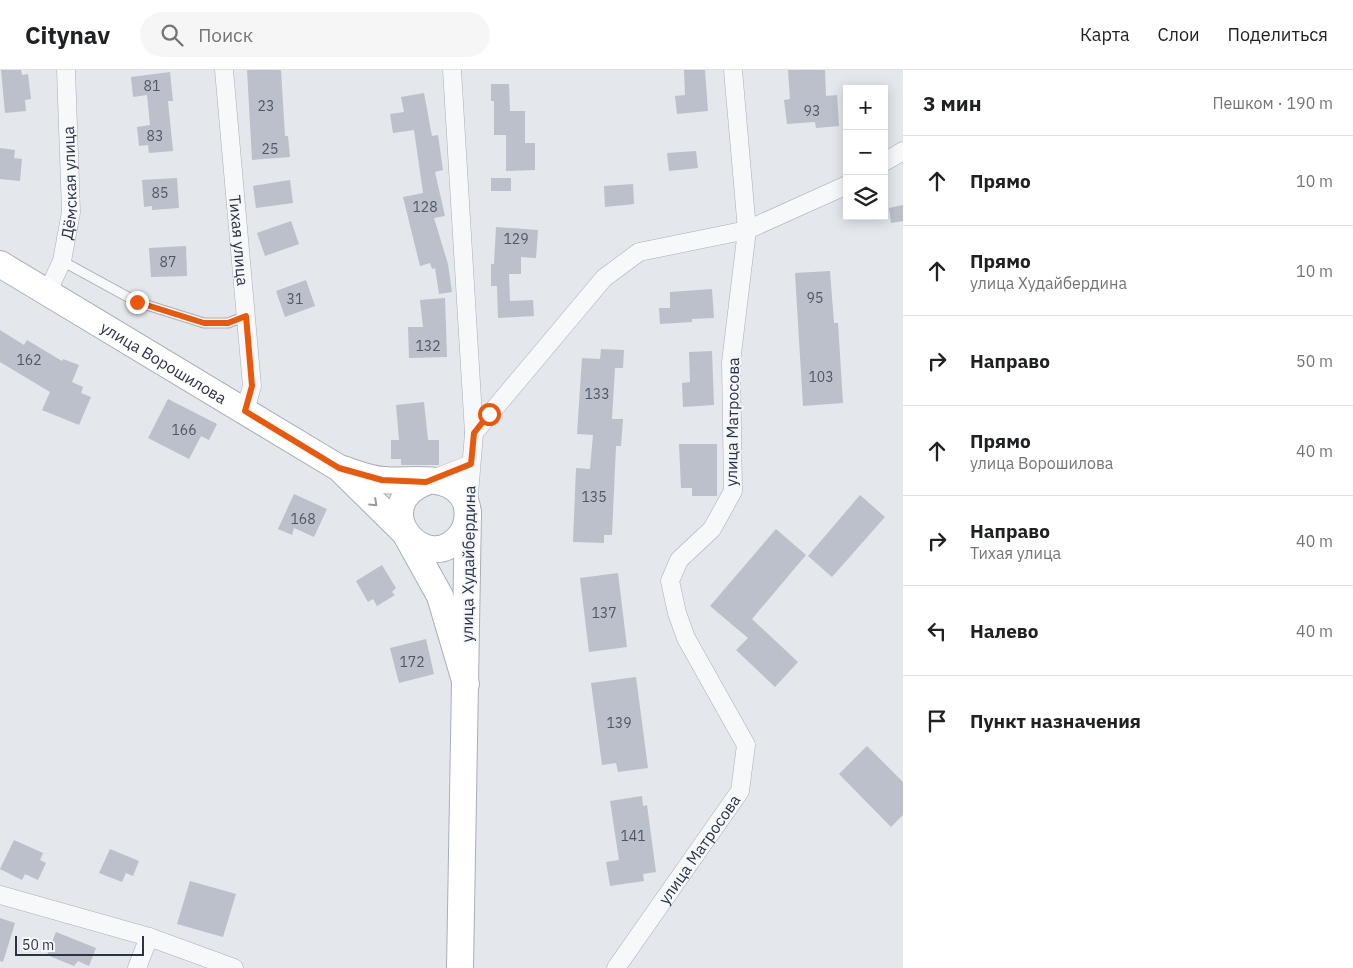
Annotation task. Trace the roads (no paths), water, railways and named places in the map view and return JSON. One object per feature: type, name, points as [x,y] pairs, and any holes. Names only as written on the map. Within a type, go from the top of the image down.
[{"type":"street","name":"Дёмская улица","points":[[48,291],[62,261],[71,212],[66,70]]},
{"type":"street","name":"Тихая улица","points":[[224,70],[252,386],[245,411]]},
{"type":"street","name":"улица Худайбердина","points":[[452,70],[474,433],[468,512],[460,968]]},
{"type":"street","name":"улица Матросова","points":[[616,968],[740,791],[746,745],[686,638],[677,613],[670,581],[679,560],[712,529],[733,490],[731,362],[747,230],[733,70]]},
{"type":"street","points":[[888,160],[903,151]]},
{"type":"street","points":[[474,433],[598,285],[611,272],[639,252],[747,230],[843,187]]},
{"type":"street","name":"улица Ворошилова","points":[[0,264],[48,291],[339,468],[405,533],[440,596],[466,684]]},
{"type":"street","points":[[339,468],[382,480],[426,482],[438,481],[449,484],[458,491],[465,501],[468,512],[467,523],[462,534],[455,542],[445,547],[434,549],[422,547],[412,541],[405,533],[401,523],[402,502],[408,492],[426,482],[471,464]]},
{"type":"street","points":[[0,895],[148,937],[234,968]]},
{"type":"street","points":[[137,968],[148,937]]},
{"type":"lane","points":[[62,261],[137,302],[204,323],[228,323],[246,316]]}]
